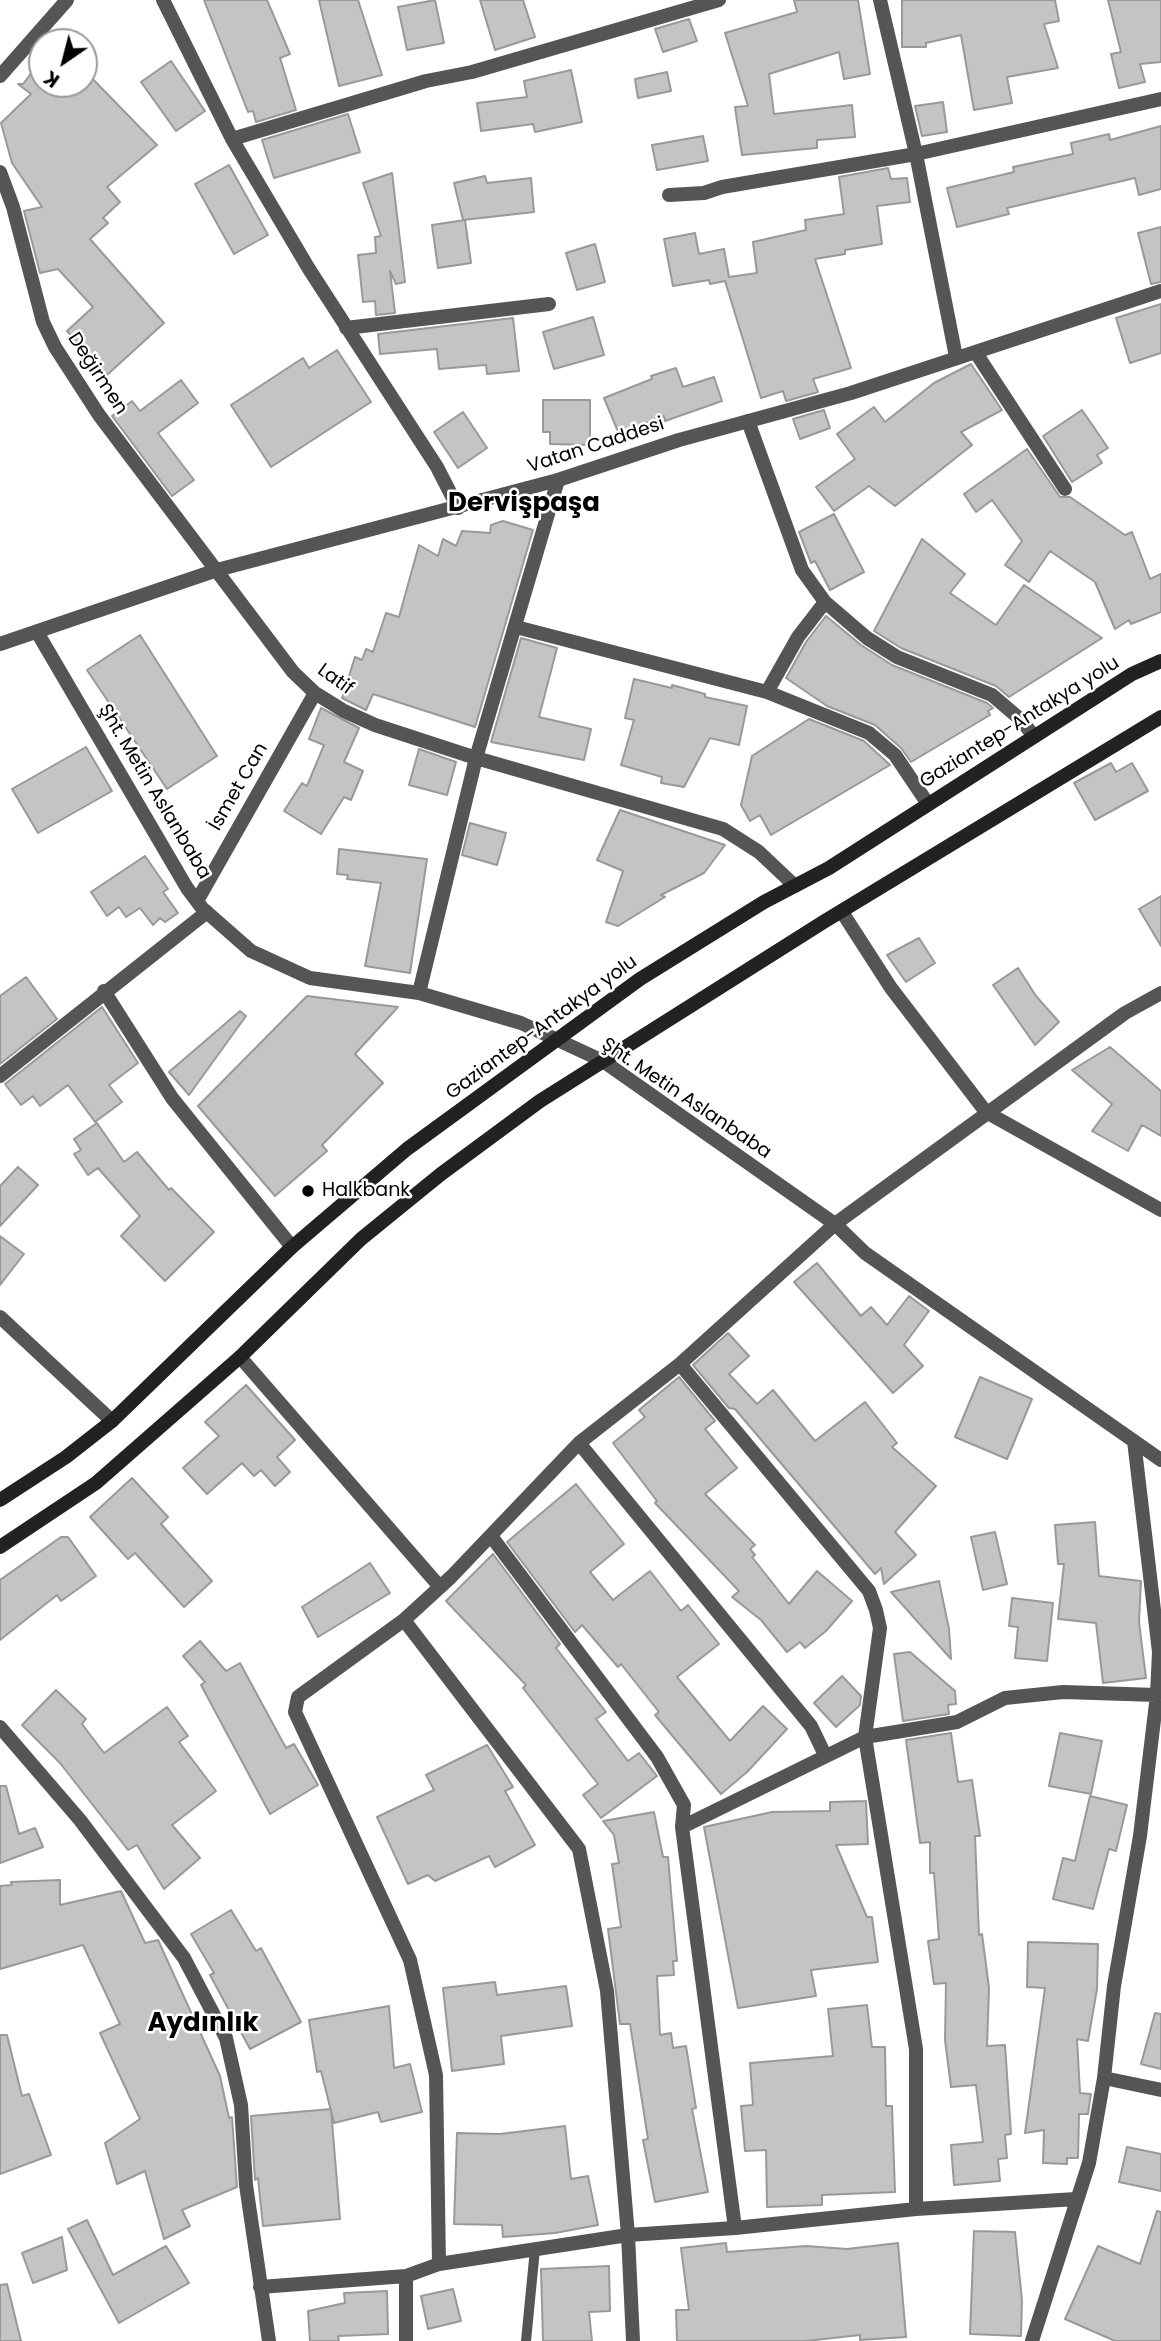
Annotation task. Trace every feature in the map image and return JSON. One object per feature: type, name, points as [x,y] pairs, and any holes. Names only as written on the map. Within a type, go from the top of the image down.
[{"type":"main road","name":"Gaziantep-Antakya yolu","points":[[0,1500],[66,1457],[112,1421],[292,1247],[407,1149],[640,979],[829,868],[1132,674],[1161,661]]},
{"type":"main road","points":[[0,1547],[96,1483],[240,1357],[361,1240],[441,1174],[540,1101],[1161,717]]},
{"type":"street","points":[[0,76],[66,0]]},
{"type":"street","points":[[163,0],[232,139],[346,328],[437,467],[458,508]]},
{"type":"street","points":[[232,139],[426,81],[472,72],[719,0]]},
{"type":"street","points":[[880,0],[916,154],[956,357]]},
{"type":"street","points":[[668,195],[704,194],[722,187],[916,154],[1161,99]]},
{"type":"street","name":"Değirmen","points":[[0,172],[13,207],[43,322],[55,347],[99,415],[217,570]]},
{"type":"street","name":"Vatan Caddesi","points":[[0,644],[217,570],[324,539],[458,508],[558,480],[748,421],[851,393],[1161,291]]},
{"type":"street","points":[[346,328],[549,304]]},
{"type":"street","points":[[976,353],[1065,489]]},
{"type":"street","points":[[748,421],[802,570],[825,602],[867,638],[897,657],[992,695],[1020,719],[1034,736]]},
{"type":"street","points":[[419,993],[476,758],[558,480]]},
{"type":"street","name":"Latif","points":[[217,570],[293,673],[315,693],[344,711],[375,725],[476,758],[723,829],[759,852],[795,886]]},
{"type":"street","points":[[767,692],[798,637],[825,602]]},
{"type":"street","points":[[516,626],[767,692],[877,738],[895,755],[928,804]]},
{"type":"street","name":"Şht. Metin Aslanbaba","points":[[37,632],[197,901],[251,951],[310,978],[419,993],[521,1023],[603,1061],[835,1224],[864,1253],[1161,1461]]},
{"type":"street","name":"İsmet Can","points":[[197,901],[315,693]]},
{"type":"street","points":[[0,1076],[207,912]]},
{"type":"street","points":[[842,912],[891,988],[986,1112],[1161,1210]]},
{"type":"street","points":[[104,991],[172,1098],[292,1247]]},
{"type":"street","points":[[439,2264],[436,2075],[410,1960],[295,1712],[298,1697],[404,1619],[491,1536],[579,1443],[680,1364],[835,1224],[1125,1013],[1161,993]]},
{"type":"street","points":[[0,1317],[112,1421]]},
{"type":"street","points":[[240,1357],[440,1587]]},
{"type":"street","points":[[680,1364],[869,1591],[880,1628],[870,1677],[865,1737],[916,2049],[916,2209]]},
{"type":"street","points":[[1032,2341],[1089,2163],[1104,2078],[1114,1986],[1140,1836],[1157,1695],[1158,1653],[1134,1441]]},
{"type":"street","points":[[579,1443],[811,1726],[824,1755]]},
{"type":"street","points":[[491,1536],[657,1757],[684,1805],[682,1827],[735,2228]]},
{"type":"street","points":[[404,1619],[579,1849],[607,1991],[628,2235],[633,2341]]},
{"type":"street","points":[[682,1827],[865,1737],[957,1722],[1005,1698],[1063,1692],[1157,1695]]},
{"type":"street","points":[[0,1727],[80,1821],[184,1958],[226,2038],[242,2105],[246,2185],[269,2341]]},
{"type":"street","points":[[1104,2078],[1161,2090]]},
{"type":"street","points":[[260,2287],[406,2276],[439,2264],[628,2235],[735,2228],[916,2209],[1076,2199]]},
{"type":"street","points":[[406,2276],[406,2341]]},
{"type":"lane","points":[[526,2341],[535,2249]]},
{"type":"building","points":[[204,0],[267,0],[290,54],[280,58],[296,110],[256,122],[253,111],[248,112]]},
{"type":"building","points":[[319,0],[358,0],[382,75],[339,86]]},
{"type":"building","points":[[435,0],[444,43],[407,50],[398,7]]},
{"type":"building","points":[[480,0],[523,0],[535,37],[495,50]]},
{"type":"building","points":[[794,0],[858,0],[870,74],[844,79],[839,52],[769,74],[774,114],[852,105],[855,137],[817,140],[817,148],[742,155],[735,107],[748,106],[725,33],[797,12]]},
{"type":"building","points":[[902,0],[1055,0],[1059,21],[1044,24],[1058,68],[1007,77],[1012,103],[974,110],[961,35],[926,43],[926,47],[902,47]]},
{"type":"building","points":[[1108,0],[1161,0],[1161,62],[1140,64],[1145,82],[1119,88],[1111,54],[1121,52]]},
{"type":"building","points":[[689,19],[697,41],[663,52],[655,29]]},
{"type":"building","points":[[171,61],[205,111],[176,131],[141,82]]},
{"type":"building","points":[[571,70],[582,122],[535,132],[533,124],[481,131],[477,103],[527,97],[524,81]]},
{"type":"building","points":[[667,72],[671,91],[638,98],[635,79]]},
{"type":"building","points":[[28,77],[28,92],[18,84],[23,84]]},
{"type":"building","points":[[98,84],[157,145],[107,187],[120,202],[103,218],[108,223],[90,239],[164,323],[107,375],[67,331],[93,307],[58,269],[40,273],[24,211],[42,207],[12,163],[1,123],[28,97],[98,98]]},
{"type":"building","points":[[943,102],[947,132],[922,136],[915,106]]},
{"type":"building","points":[[348,114],[360,152],[274,178],[262,140]]},
{"type":"building","points":[[1161,126],[1161,189],[1139,195],[1135,178],[1007,208],[1009,214],[957,227],[947,188],[1014,172],[1013,167],[1073,154],[1071,143],[1109,134],[1110,140]]},
{"type":"building","points":[[703,136],[708,161],[657,170],[652,145]]},
{"type":"building","points":[[229,165],[268,235],[234,254],[195,184]]},
{"type":"building","points":[[888,168],[891,179],[907,178],[910,202],[877,206],[882,244],[845,250],[845,254],[815,259],[851,368],[813,379],[818,392],[786,401],[783,391],[761,398],[725,281],[710,284],[709,280],[673,286],[664,239],[695,233],[699,254],[724,249],[729,277],[757,273],[753,242],[806,230],[805,220],[844,214],[839,177]]},
{"type":"building","points":[[392,173],[405,282],[396,284],[390,271],[395,313],[376,315],[375,301],[363,302],[358,255],[376,253],[375,237],[381,236],[363,183]]},
{"type":"building","points":[[485,176],[487,183],[531,178],[534,212],[463,220],[454,183]]},
{"type":"building","points":[[465,220],[471,263],[438,268],[432,225]]},
{"type":"building","points":[[1161,227],[1161,282],[1151,284],[1138,233]]},
{"type":"building","points":[[595,244],[605,282],[577,290],[566,253]]},
{"type":"building","points":[[1161,304],[1161,353],[1130,363],[1116,318]]},
{"type":"building","points":[[593,317],[604,355],[554,369],[543,332]]},
{"type":"building","points":[[513,318],[519,371],[487,374],[486,365],[439,369],[437,349],[380,354],[378,334]]},
{"type":"building","points":[[337,350],[371,402],[271,467],[231,405],[303,358],[309,368]]},
{"type":"building","points":[[971,364],[1002,410],[961,432],[972,445],[895,506],[869,486],[834,511],[816,487],[855,459],[837,434],[874,407],[885,422],[934,383]]},
{"type":"building","points":[[676,368],[683,387],[714,377],[722,401],[665,421],[664,416],[619,434],[604,398],[652,379],[651,376]]},
{"type":"building","points":[[181,380],[198,403],[158,433],[194,480],[172,496],[112,416],[132,401],[140,411]]},
{"type":"building","points":[[543,400],[590,400],[590,445],[550,444],[550,432],[543,432]]},
{"type":"building","points":[[824,410],[830,428],[800,439],[793,419]]},
{"type":"building","points":[[1082,410],[1108,448],[1097,455],[1102,463],[1072,482],[1043,436]]},
{"type":"building","points":[[463,412],[487,448],[458,468],[434,432]]},
{"type":"building","points":[[1027,449],[1060,497],[1070,497],[1125,535],[1132,532],[1150,579],[1161,574],[1161,612],[1131,624],[1129,620],[1115,629],[1095,582],[1050,551],[1029,582],[1005,565],[1022,541],[992,500],[976,512],[964,494]]},
{"type":"building","points":[[834,514],[864,572],[830,590],[815,561],[811,563],[799,532]]},
{"type":"building","points":[[503,521],[533,530],[475,727],[373,694],[366,710],[342,698],[355,657],[362,660],[366,649],[373,652],[386,613],[399,617],[419,545],[438,556],[443,539],[456,546],[462,531],[490,533],[491,525]]},
{"type":"building","points":[[922,539],[965,574],[950,593],[996,625],[1024,585],[1102,638],[1009,697],[996,686],[901,648],[874,631]]},
{"type":"building","points":[[826,616],[861,645],[892,665],[987,703],[993,708],[988,711],[990,715],[911,762],[901,748],[875,725],[827,706],[786,678],[806,642]]},
{"type":"building","points":[[140,635],[217,756],[167,789],[87,670]]},
{"type":"building","points":[[521,638],[557,648],[539,717],[591,729],[584,760],[491,742]]},
{"type":"building","points":[[634,679],[672,688],[672,685],[705,694],[705,697],[747,706],[739,745],[710,738],[684,787],[661,783],[662,777],[621,765],[634,720],[625,718]]},
{"type":"building","points":[[321,708],[359,728],[344,762],[363,771],[351,800],[344,797],[321,834],[284,811],[302,783],[307,786],[324,745],[309,739]]},
{"type":"building","points":[[809,719],[864,741],[890,765],[771,835],[760,815],[750,821],[741,805],[752,756]]},
{"type":"building","points":[[86,747],[112,791],[38,833],[12,789]]},
{"type":"building","points":[[419,749],[456,762],[447,795],[409,785]]},
{"type":"building","points":[[1111,763],[1116,772],[1132,763],[1148,791],[1095,820],[1074,783]]},
{"type":"building","points":[[620,810],[725,845],[704,873],[661,895],[665,897],[618,926],[606,922],[623,871],[597,860]]},
{"type":"building","points":[[470,823],[506,833],[497,865],[462,855]]},
{"type":"building","points":[[339,849],[427,859],[410,973],[365,966],[381,883],[347,879],[348,875],[337,874]]},
{"type":"building","points":[[145,856],[168,889],[163,892],[178,913],[165,922],[160,918],[153,925],[140,908],[126,917],[119,907],[107,916],[91,892]]},
{"type":"building","points":[[1161,896],[1161,946],[1139,909]]},
{"type":"building","points":[[919,938],[935,963],[906,982],[887,955]]},
{"type":"building","points":[[1018,968],[1036,996],[1059,1022],[1035,1045],[993,985]]},
{"type":"building","points":[[26,977],[57,1019],[0,1064],[0,996]]},
{"type":"building","points":[[307,996],[398,1007],[355,1054],[383,1083],[322,1145],[327,1151],[275,1196],[198,1106]]},
{"type":"building","points":[[102,1007],[138,1063],[109,1085],[122,1102],[95,1122],[68,1085],[40,1106],[33,1096],[21,1105],[5,1084]]},
{"type":"building","points":[[240,1011],[246,1016],[189,1095],[169,1072]]},
{"type":"building","points":[[1110,1047],[1161,1091],[1161,1136],[1142,1125],[1128,1151],[1092,1131],[1112,1104],[1072,1070]]},
{"type":"building","points":[[97,1123],[124,1162],[137,1152],[169,1190],[171,1188],[214,1232],[165,1281],[121,1236],[140,1216],[98,1168],[88,1175],[74,1154],[81,1150],[74,1139]]},
{"type":"building","points":[[18,1167],[38,1185],[0,1226],[0,1186]]},
{"type":"building","points":[[0,1236],[24,1254],[0,1285]]},
{"type":"building","points":[[817,1263],[861,1316],[871,1307],[887,1325],[909,1296],[929,1311],[904,1345],[923,1366],[893,1393],[794,1282]]},
{"type":"building","points":[[728,1333],[749,1356],[729,1374],[757,1404],[773,1390],[815,1441],[865,1402],[897,1443],[892,1447],[936,1486],[895,1532],[916,1555],[884,1584],[881,1568],[875,1574],[735,1409],[729,1408],[693,1365]]},
{"type":"building","points":[[679,1377],[715,1421],[705,1429],[737,1468],[705,1494],[755,1545],[750,1549],[755,1555],[752,1557],[789,1604],[817,1571],[852,1601],[826,1631],[805,1648],[800,1642],[787,1652],[761,1620],[732,1597],[739,1591],[655,1503],[657,1501],[613,1443],[645,1417],[639,1410]]},
{"type":"building","points":[[980,1377],[1032,1399],[1007,1459],[955,1437]]},
{"type":"building","points":[[246,1385],[295,1440],[277,1457],[290,1472],[275,1486],[261,1470],[254,1476],[242,1463],[207,1494],[183,1468],[219,1436],[205,1422]]},
{"type":"building","points":[[132,1478],[168,1517],[161,1524],[212,1581],[184,1607],[135,1553],[128,1559],[90,1517]]},
{"type":"building","points":[[576,1484],[624,1544],[590,1572],[613,1600],[650,1571],[681,1611],[688,1605],[719,1644],[677,1677],[730,1741],[763,1706],[787,1729],[747,1772],[721,1794],[655,1715],[659,1712],[621,1664],[618,1667],[582,1625],[575,1632],[507,1542]]},
{"type":"building","points":[[1095,1522],[1099,1576],[1141,1581],[1139,1622],[1146,1678],[1103,1683],[1096,1623],[1058,1619],[1064,1564],[1058,1564],[1055,1525]]},
{"type":"building","points":[[995,1532],[1007,1584],[983,1590],[971,1537]]},
{"type":"building","points":[[61,1537],[68,1537],[96,1576],[61,1601],[57,1595],[0,1640],[0,1580]]},
{"type":"building","points":[[493,1554],[560,1644],[556,1648],[606,1712],[596,1719],[628,1761],[639,1753],[657,1776],[601,1818],[583,1795],[598,1784],[523,1688],[526,1685],[446,1601]]},
{"type":"building","points":[[370,1563],[390,1593],[318,1637],[302,1607]]},
{"type":"building","points":[[939,1581],[949,1629],[951,1659],[891,1592]]},
{"type":"building","points":[[1012,1598],[1053,1603],[1047,1661],[1015,1658],[1018,1627],[1009,1626]]},
{"type":"building","points":[[200,1641],[226,1671],[240,1663],[286,1748],[294,1744],[318,1785],[270,1814],[201,1685],[205,1682],[183,1656]]},
{"type":"building","points":[[910,1652],[955,1691],[956,1704],[948,1705],[949,1714],[903,1721],[894,1654]]},
{"type":"building","points":[[842,1676],[861,1696],[860,1705],[836,1727],[814,1703]]},
{"type":"building","points":[[56,1690],[86,1719],[82,1724],[104,1753],[167,1707],[188,1736],[179,1742],[216,1791],[172,1825],[200,1858],[164,1889],[137,1845],[128,1850],[60,1763],[22,1725]]},
{"type":"building","points":[[951,1733],[958,1782],[972,1780],[980,1836],[975,1836],[979,1935],[982,1934],[989,1988],[987,2046],[1005,2045],[1011,2134],[1005,2135],[1007,2158],[998,2159],[1000,2181],[954,2185],[951,2145],[983,2142],[976,2085],[951,2087],[945,2040],[946,1983],[934,1984],[928,1941],[939,1939],[934,1873],[930,1873],[930,1842],[920,1843],[906,1740]]},
{"type":"building","points":[[1060,1733],[1102,1741],[1091,1794],[1049,1786]]},
{"type":"building","points":[[487,1745],[513,1787],[505,1791],[535,1845],[495,1867],[489,1856],[435,1881],[428,1875],[408,1884],[377,1817],[434,1790],[426,1775]]},
{"type":"building","points":[[0,1786],[6,1786],[19,1834],[35,1828],[43,1847],[0,1863]]},
{"type":"building","points":[[1090,1796],[1127,1805],[1116,1851],[1109,1849],[1093,1909],[1053,1899],[1063,1858],[1075,1861]]},
{"type":"building","points":[[866,1801],[868,1844],[836,1845],[867,1917],[872,1917],[878,1962],[811,1970],[816,1996],[738,2008],[704,1827],[772,1812],[830,1811],[830,1802]]},
{"type":"building","points":[[654,1812],[663,1857],[668,1857],[677,1961],[673,1961],[674,1975],[657,1976],[660,2035],[671,2033],[673,2048],[686,2046],[696,2108],[692,2109],[708,2192],[655,2202],[643,2140],[648,2139],[630,2024],[620,2024],[608,1929],[621,1927],[612,1864],[619,1863],[614,1835],[603,1821]]},
{"type":"building","points":[[60,1880],[60,1905],[121,1891],[145,1943],[158,1940],[220,2076],[229,2118],[232,2117],[237,2187],[182,2210],[190,2226],[164,2239],[145,2171],[117,2184],[105,2143],[140,2119],[100,2033],[120,2024],[83,1945],[0,1969],[0,1886],[12,1885],[11,1882]]},
{"type":"building","points":[[231,1910],[256,1951],[261,1948],[301,2022],[250,2049],[210,1975],[214,1973],[191,1934]]},
{"type":"building","points":[[1028,1942],[1098,1944],[1097,1989],[1088,2041],[1077,2039],[1080,2093],[1091,2094],[1088,2114],[1079,2114],[1078,2158],[1067,2158],[1067,2164],[1043,2163],[1044,2130],[1025,2133],[1045,1988],[1027,1987]]},
{"type":"building","points":[[495,1982],[497,1995],[566,1986],[572,2026],[501,2036],[504,2064],[452,2071],[443,1988]]},
{"type":"building","points":[[867,2005],[872,2047],[885,2047],[886,2106],[892,2106],[895,2192],[822,2195],[822,2205],[767,2207],[766,2150],[745,2151],[741,2106],[753,2105],[750,2063],[833,2056],[828,2009]]},
{"type":"building","points":[[389,2006],[394,2068],[410,2064],[422,2112],[381,2122],[378,2112],[334,2123],[321,2071],[317,2072],[309,2020]]},
{"type":"building","points":[[1155,2013],[1161,2014],[1161,2069],[1141,2064]]},
{"type":"building","points":[[0,2035],[7,2035],[22,2096],[29,2094],[51,2155],[0,2174]]},
{"type":"building","points":[[331,2109],[340,2219],[263,2226],[258,2178],[255,2180],[251,2116]]},
{"type":"building","points":[[565,2126],[571,2179],[588,2176],[598,2225],[555,2233],[503,2237],[502,2225],[454,2224],[457,2133],[500,2134]]},
{"type":"building","points":[[1127,2147],[1161,2154],[1161,2191],[1119,2182]]},
{"type":"building","points":[[1157,2211],[1161,2212],[1161,2341],[1115,2341],[1065,2319],[1098,2246],[1140,2264]]},
{"type":"building","points":[[87,2220],[113,2275],[166,2246],[189,2283],[119,2323],[68,2229]]},
{"type":"building","points":[[974,2231],[1015,2232],[1022,2300],[1021,2336],[970,2334]]},
{"type":"building","points":[[62,2237],[67,2270],[33,2283],[22,2253]]},
{"type":"building","points":[[726,2243],[727,2252],[806,2246],[847,2249],[898,2243],[906,2337],[860,2340],[860,2335],[806,2341],[677,2341],[676,2310],[689,2310],[681,2248]]},
{"type":"building","points":[[609,2266],[610,2311],[589,2312],[592,2341],[543,2341],[541,2269]]},
{"type":"building","points":[[7,2284],[21,2341],[0,2341],[0,2285]]},
{"type":"building","points":[[453,2289],[461,2321],[428,2329],[421,2296]]},
{"type":"building","points":[[387,2291],[388,2334],[338,2336],[339,2341],[310,2341],[308,2311],[345,2303],[344,2293]]},
{"type":"place","name":"Halkbank","points":[[308,1191]]},
{"type":"district","name":"Dervişpaşa","points":[[524,504]]},
{"type":"district","name":"Aydınlık","points":[[203,2024]]}]
